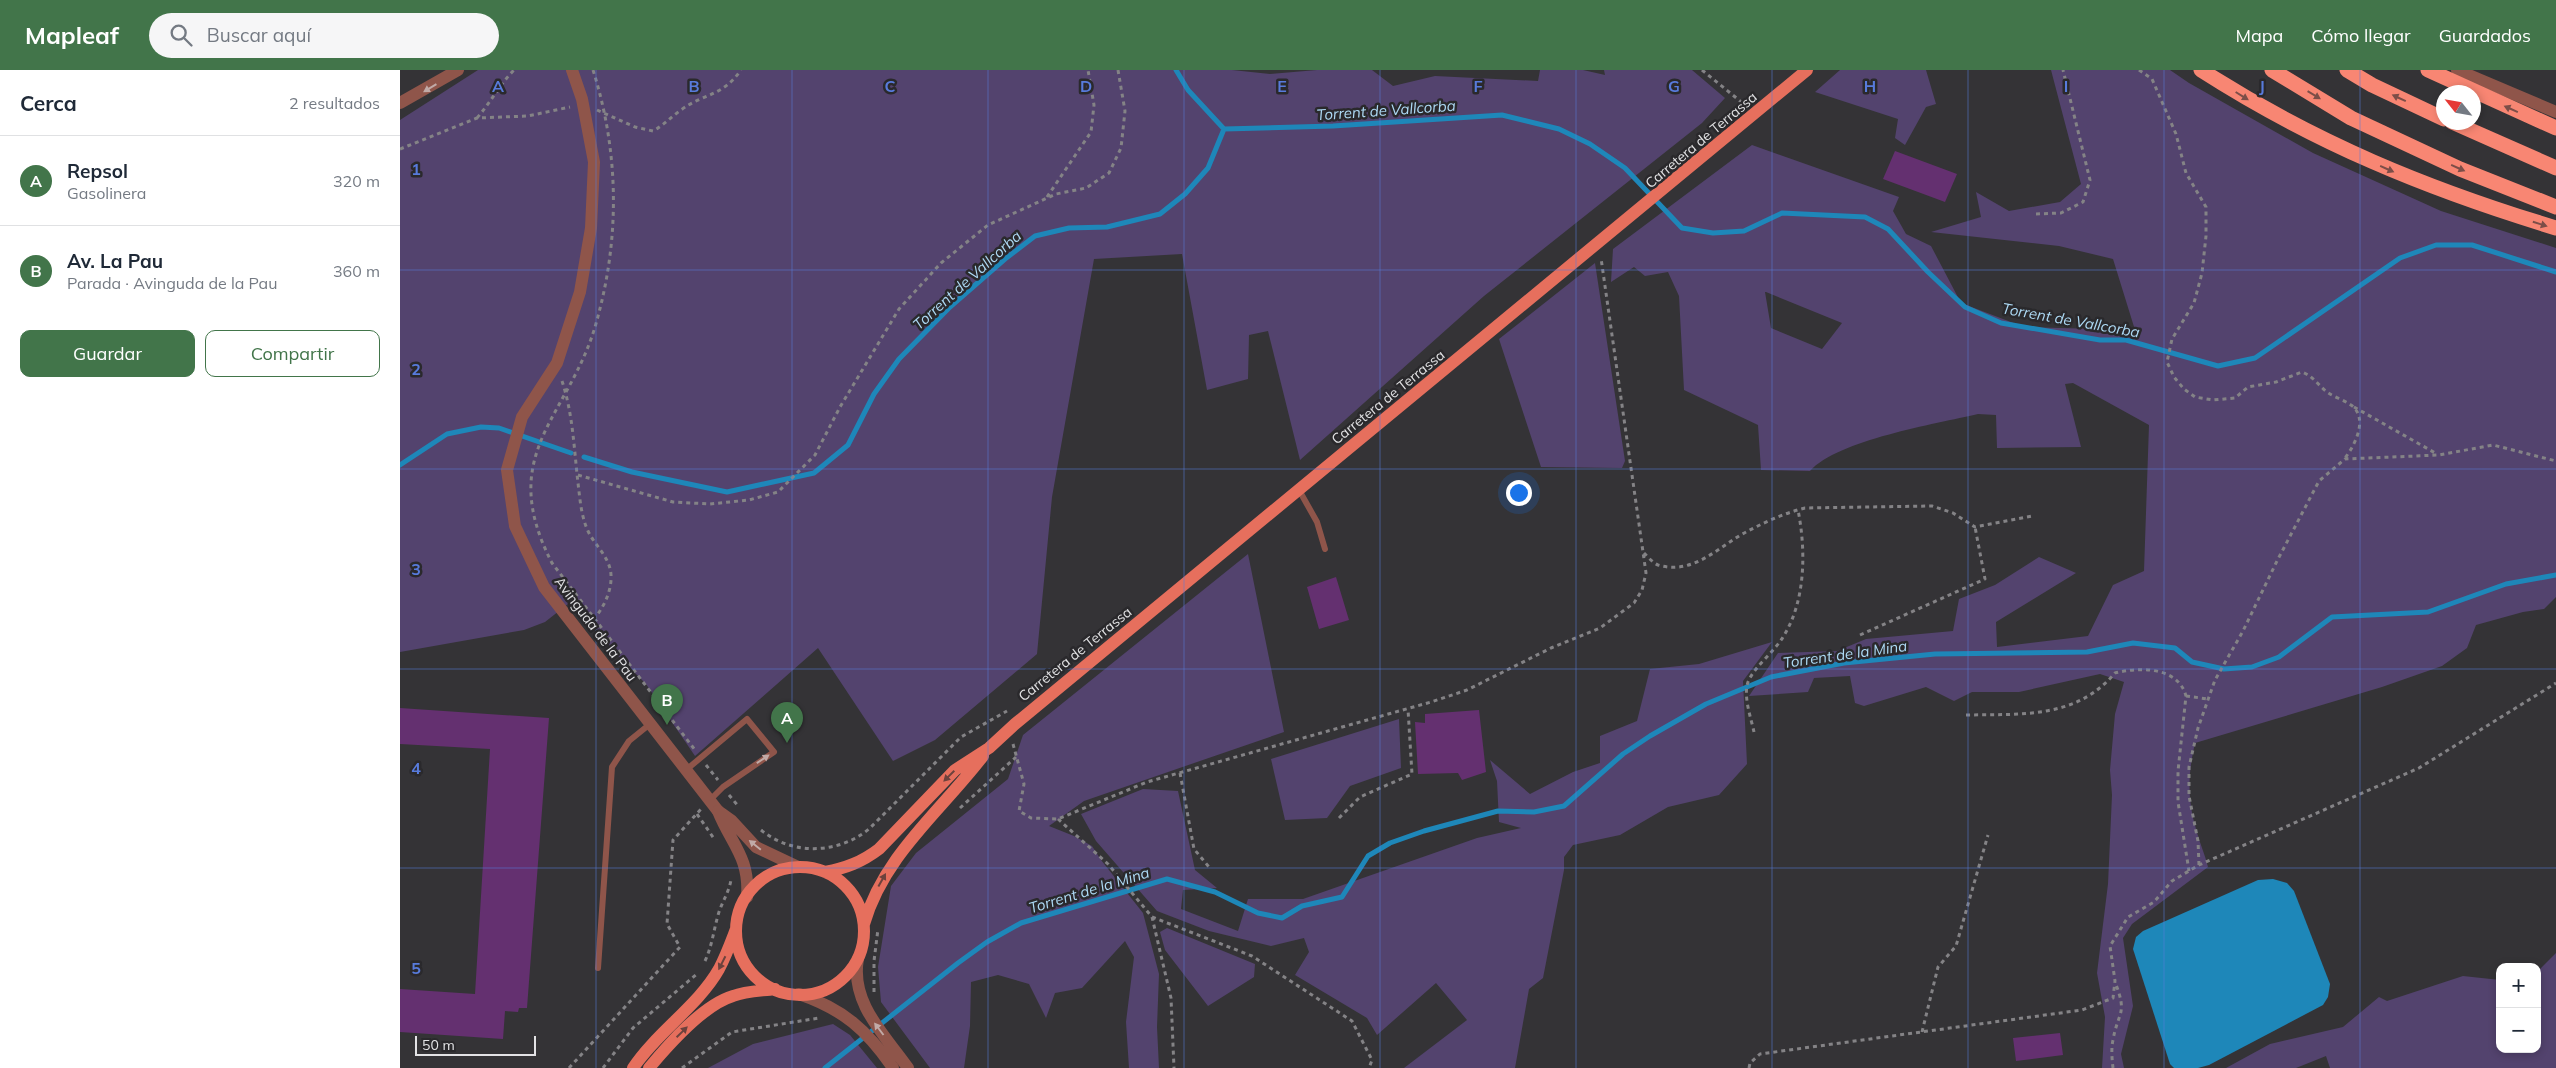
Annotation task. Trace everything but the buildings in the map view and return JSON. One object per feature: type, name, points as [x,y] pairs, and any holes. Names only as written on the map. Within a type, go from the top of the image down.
[{"type":"highway","points":[[2201,70],[2303,131],[2378,166],[2442,192],[2556,228]]},
{"type":"highway","points":[[2272,70],[2351,118],[2460,169],[2556,207]]},
{"type":"highway","points":[[2347,70],[2372,85],[2436,115]]},
{"type":"highway","points":[[2428,70],[2556,128]]},
{"type":"highway","points":[[2470,130],[2556,168]]},
{"type":"main road","name":"Carretera de Terrassa","points":[[824,872],[838,870],[865,860],[891,837],[955,770],[989,748],[1807,70]]},
{"type":"main road","name":"Carretera de Terrassa","points":[[864,925],[873,897],[898,855],[964,780],[989,748]]},
{"type":"main road","points":[[633,1068],[652,1043],[698,996],[719,969],[746,897],[764,879],[776,872],[798,867],[824,872],[844,883],[852,894],[864,925],[863,942],[858,959],[850,970],[828,988],[800,994],[775,989],[731,996],[716,1004],[681,1033],[649,1068]]},
{"type":"main road","points":[[737,925],[737,937],[744,960],[761,980],[775,989]]},
{"type":"street","points":[[400,103],[458,70]]},
{"type":"street","name":"Avinguda de la Pau","points":[[572,70],[583,104],[594,162],[591,228],[580,292],[557,363],[522,417],[507,470],[515,526],[544,587],[718,811],[723,824],[743,857],[748,879],[746,897]]},
{"type":"street","points":[[2457,70],[2556,112]]},
{"type":"street","name":"Avinguda de la Pau","points":[[718,811],[732,821],[756,847],[798,867]]},
{"type":"street","points":[[858,959],[856,972],[861,996],[869,1015],[908,1068]]},
{"type":"street","points":[[800,994],[840,1012],[872,1039],[893,1068]]},
{"type":"lane","points":[[1299,490],[1317,522],[1325,549]]},
{"type":"lane","points":[[686,770],[747,719],[774,752],[723,787],[710,800]]},
{"type":"lane","points":[[598,968],[612,767],[629,741],[650,724]]},
{"type":"path","points":[[477,118],[514,70]]},
{"type":"path","points":[[593,70],[605,114],[612,160],[615,220],[598,319],[587,354],[543,431],[533,461],[533,509],[540,538],[552,563],[616,650],[745,814]]},
{"type":"path","points":[[400,148],[477,118],[528,116],[583,104],[635,127],[653,132],[668,123],[680,110],[715,94],[733,82],[741,70]]},
{"type":"path","points":[[1047,198],[1091,132],[1094,105],[1088,70]]},
{"type":"path","points":[[578,475],[673,502],[710,504],[749,500],[778,492],[816,455],[840,406],[899,309],[941,263],[988,225],[1056,194],[1086,188],[1109,173],[1121,148],[1125,111],[1118,70]]},
{"type":"path","points":[[1702,70],[1755,114]]},
{"type":"path","points":[[2036,214],[2061,213],[2083,202],[2090,180],[2063,70]]},
{"type":"path","points":[[2139,70],[2152,79],[2176,134],[2186,173],[2206,207],[2206,236],[2202,273],[2194,303],[2172,339],[2167,362],[2174,377],[2195,397],[2213,400],[2235,398],[2248,388],[2276,382],[2302,372],[2310,375],[2327,392],[2439,455]]},
{"type":"path","points":[[1009,730],[1024,784],[1019,811],[1031,818],[1058,819],[1147,782],[1408,709],[1467,690],[1551,648],[1600,628],[1634,603],[1642,590],[1646,573],[1602,262],[1597,246]]},
{"type":"path","points":[[557,363],[570,410],[581,508],[589,532],[605,554],[611,575],[608,595],[600,612],[580,633]]},
{"type":"path","points":[[2199,865],[2198,842],[2189,796],[2189,767],[2208,699],[2215,680],[2243,631],[2277,561],[2320,481],[2345,459],[2355,444],[2360,421],[2353,406]]},
{"type":"path","points":[[2345,459],[2439,455],[2493,445],[2556,461]]},
{"type":"path","points":[[1643,553],[1657,565],[1672,566],[1700,563],[1747,531],[1787,512],[1798,510],[1932,506],[1953,512],[1975,527],[2032,516]]},
{"type":"path","points":[[1754,732],[1748,705],[1748,683],[1784,637],[1799,603],[1803,533],[1798,510]]},
{"type":"path","points":[[1860,635],[1984,579],[1975,527]]},
{"type":"path","points":[[1966,714],[2035,713],[2082,702],[2102,688],[2115,673],[2140,669],[2166,672],[2184,688],[2186,696],[2178,778],[2178,802],[2189,871]]},
{"type":"path","points":[[2113,1068],[2113,1038],[2122,1015],[2122,998],[2115,981],[2110,946],[2128,917],[2154,902],[2172,881],[2199,865],[2419,768],[2556,683]]},
{"type":"path","points":[[2186,696],[2208,699]]},
{"type":"path","points":[[1339,818],[1360,797],[1412,774],[1408,709]]},
{"type":"path","points":[[756,825],[767,835],[792,846],[831,849],[843,846],[869,829],[961,737]]},
{"type":"path","points":[[953,814],[1016,757]]},
{"type":"path","points":[[1180,773],[1194,849],[1209,867]]},
{"type":"path","points":[[569,1068],[680,947],[668,924],[673,840],[710,800]]},
{"type":"path","points":[[697,814],[719,846]]},
{"type":"path","points":[[1058,819],[1108,864],[1152,917],[1171,998],[1174,1068]]},
{"type":"path","points":[[1922,1032],[1938,966],[1956,946],[1988,835]]},
{"type":"path","points":[[603,1068],[633,1028],[701,970],[713,945],[720,909],[730,890],[732,875]]},
{"type":"path","points":[[1152,917],[1252,956],[1352,1021],[1372,1060],[1371,1068]]},
{"type":"path","points":[[861,996],[876,991],[874,961],[880,923]]},
{"type":"path","points":[[1749,1068],[1750,1063],[1760,1054],[2082,1010],[2113,998],[2115,981]]},
{"type":"path","points":[[682,1068],[732,1032],[826,1017],[840,1012]]},
{"type":"shaded area","points":[[478,70],[1232,70],[1270,74],[1317,70],[1372,70],[1393,86],[1435,76],[1538,81],[1540,70],[1583,70],[1605,75],[1604,70],[1692,70],[1725,98],[1702,123],[1484,296],[1300,460],[1268,331],[1249,335],[1248,379],[1207,390],[1182,254],[1094,259],[1052,497],[1037,654],[935,740],[893,761],[818,648],[695,756],[646,684],[616,654],[573,600],[545,622],[524,630],[400,652],[400,120]]},
{"type":"shaded area","points":[[1840,70],[1926,70],[1936,104],[1926,107],[1905,145],[1895,138],[1898,119],[1815,92]]},
{"type":"shaded area","points":[[2051,70],[2170,70],[2189,83],[2313,153],[2441,211],[2556,248],[2556,597],[2544,609],[2523,612],[2476,625],[2467,648],[2442,666],[2382,687],[2195,743],[2190,775],[2191,807],[2197,834],[2208,867],[2132,924],[2123,938],[2133,1006],[2121,1054],[2124,1068],[2102,1068],[2105,1017],[2097,973],[2108,884],[2112,795],[2110,770],[2115,714],[2124,682],[2100,674],[2019,692],[1972,692],[1954,701],[1926,687],[1864,706],[1855,703],[1850,676],[1814,678],[1808,692],[1749,696],[1778,653],[1837,651],[1866,639],[1953,631],[1959,599],[1995,585],[2039,557],[2076,573],[1996,622],[1997,647],[2088,636],[2113,585],[2144,571],[2149,425],[2073,383],[2065,384],[2081,447],[1997,448],[1996,415],[1978,414],[1913,428],[1864,442],[1842,450],[1823,460],[1810,471],[1761,470],[1758,425],[1684,390],[1679,296],[1668,272],[1645,276],[1634,267],[1611,282],[1613,249],[1752,145],[1899,197],[1893,211],[1906,234],[1931,246],[1961,303],[2024,327],[2135,330],[2113,259],[2059,246],[1931,232],[1981,217],[1976,192],[2009,211],[2060,202],[2081,184]],"holes":[[[1765,292],[1842,323],[1822,349],[1771,328]]]},
{"type":"shaded area","points":[[1595,263],[1625,461],[1622,468],[1541,467],[1499,339]]},
{"type":"shaded area","points":[[1248,554],[1284,732],[1084,801],[1049,826],[1092,846],[1143,913],[1159,974],[1157,1027],[1159,1068],[1129,1068],[1126,1022],[1134,957],[1125,941],[1082,988],[1055,993],[1046,1018],[1029,984],[998,975],[971,982],[970,1026],[964,1068],[930,1068],[881,1002],[878,967],[891,886],[916,853],[1008,779],[1023,735]]},
{"type":"shaded area","points":[[1772,642],[1743,681],[1747,764],[1719,795],[1668,807],[1620,835],[1573,845],[1564,857],[1564,870],[1543,978],[1529,989],[1515,1068],[1404,1068],[1467,1020],[1436,983],[1377,1035],[1367,1018],[1295,975],[1309,952],[1304,938],[1271,946],[1209,931],[1157,911],[1096,841],[1081,814],[1143,789],[1178,791],[1195,870],[1217,888],[1183,890],[1181,909],[1238,931],[1248,899],[1303,899],[1477,838],[1521,828],[1499,822],[1497,781],[1490,760],[1530,794],[1573,772],[1600,763],[1600,736],[1637,721],[1650,669],[1699,664]]},
{"type":"shaded area","points":[[1399,719],[1401,768],[1350,786],[1327,818],[1285,820],[1271,759]]},
{"type":"shaded area","points":[[1167,928],[1255,964],[1254,977],[1208,1006],[1165,950],[1160,932]]},
{"type":"shaded area","points":[[2556,953],[2556,1068],[2330,1068],[2326,1056],[2296,1068],[2226,1068],[2270,1044],[2343,1027],[2379,997],[2387,1001],[2463,976],[2496,980],[2496,1053],[2541,1053],[2541,968]]},
{"type":"shaded area","points":[[833,1024],[850,1035],[877,1068],[708,1068],[753,1044]]},
{"type":"water","points":[[2273,879],[2287,883],[2294,891],[2330,984],[2328,997],[2323,1005],[2209,1065],[2198,1068],[2174,1068],[2170,1064],[2133,949],[2136,937],[2143,931],[2258,880]]},
{"type":"waterway","points":[[1176,70],[1188,90],[1224,129]]},
{"type":"waterway","name":"Torrent de Vallcorba","points":[[584,457],[632,472],[727,492],[814,473],[848,445],[874,394],[899,359],[950,307],[1005,259],[1035,236],[1069,228],[1107,227],[1160,214],[1185,194],[1208,168],[1224,129],[1333,126],[1502,115],[1559,129],[1590,144],[1625,168],[1682,228],[1713,233],[1744,231],[1782,213],[1865,217],[1888,229],[1928,272],[1965,307],[2001,323],[2100,340],[2126,340],[2218,366],[2255,358],[2400,258],[2436,245],[2472,245],[2556,272]]},
{"type":"waterway","name":"Torrent de Vallcorba","points":[[400,465],[447,434],[481,427],[499,428],[571,453]]},
{"type":"waterway","name":"Torrent de la Mina","points":[[825,1068],[958,963],[987,942],[1021,923],[1167,879],[1215,892],[1258,913],[1282,918],[1302,906],[1342,897],[1368,856],[1390,843],[1424,831],[1498,811],[1534,812],[1564,806],[1623,754],[1650,736],[1706,704],[1771,677],[1844,663],[1935,654],[2087,652],[2133,643],[2175,648],[2192,662],[2224,669],[2252,667],[2279,657],[2332,617],[2428,612],[2506,584],[2556,575]]},
{"type":"place","name":"Av. La Pau","points":[[667,725]]},
{"type":"place","name":"Repsol","points":[[787,743]]}]
